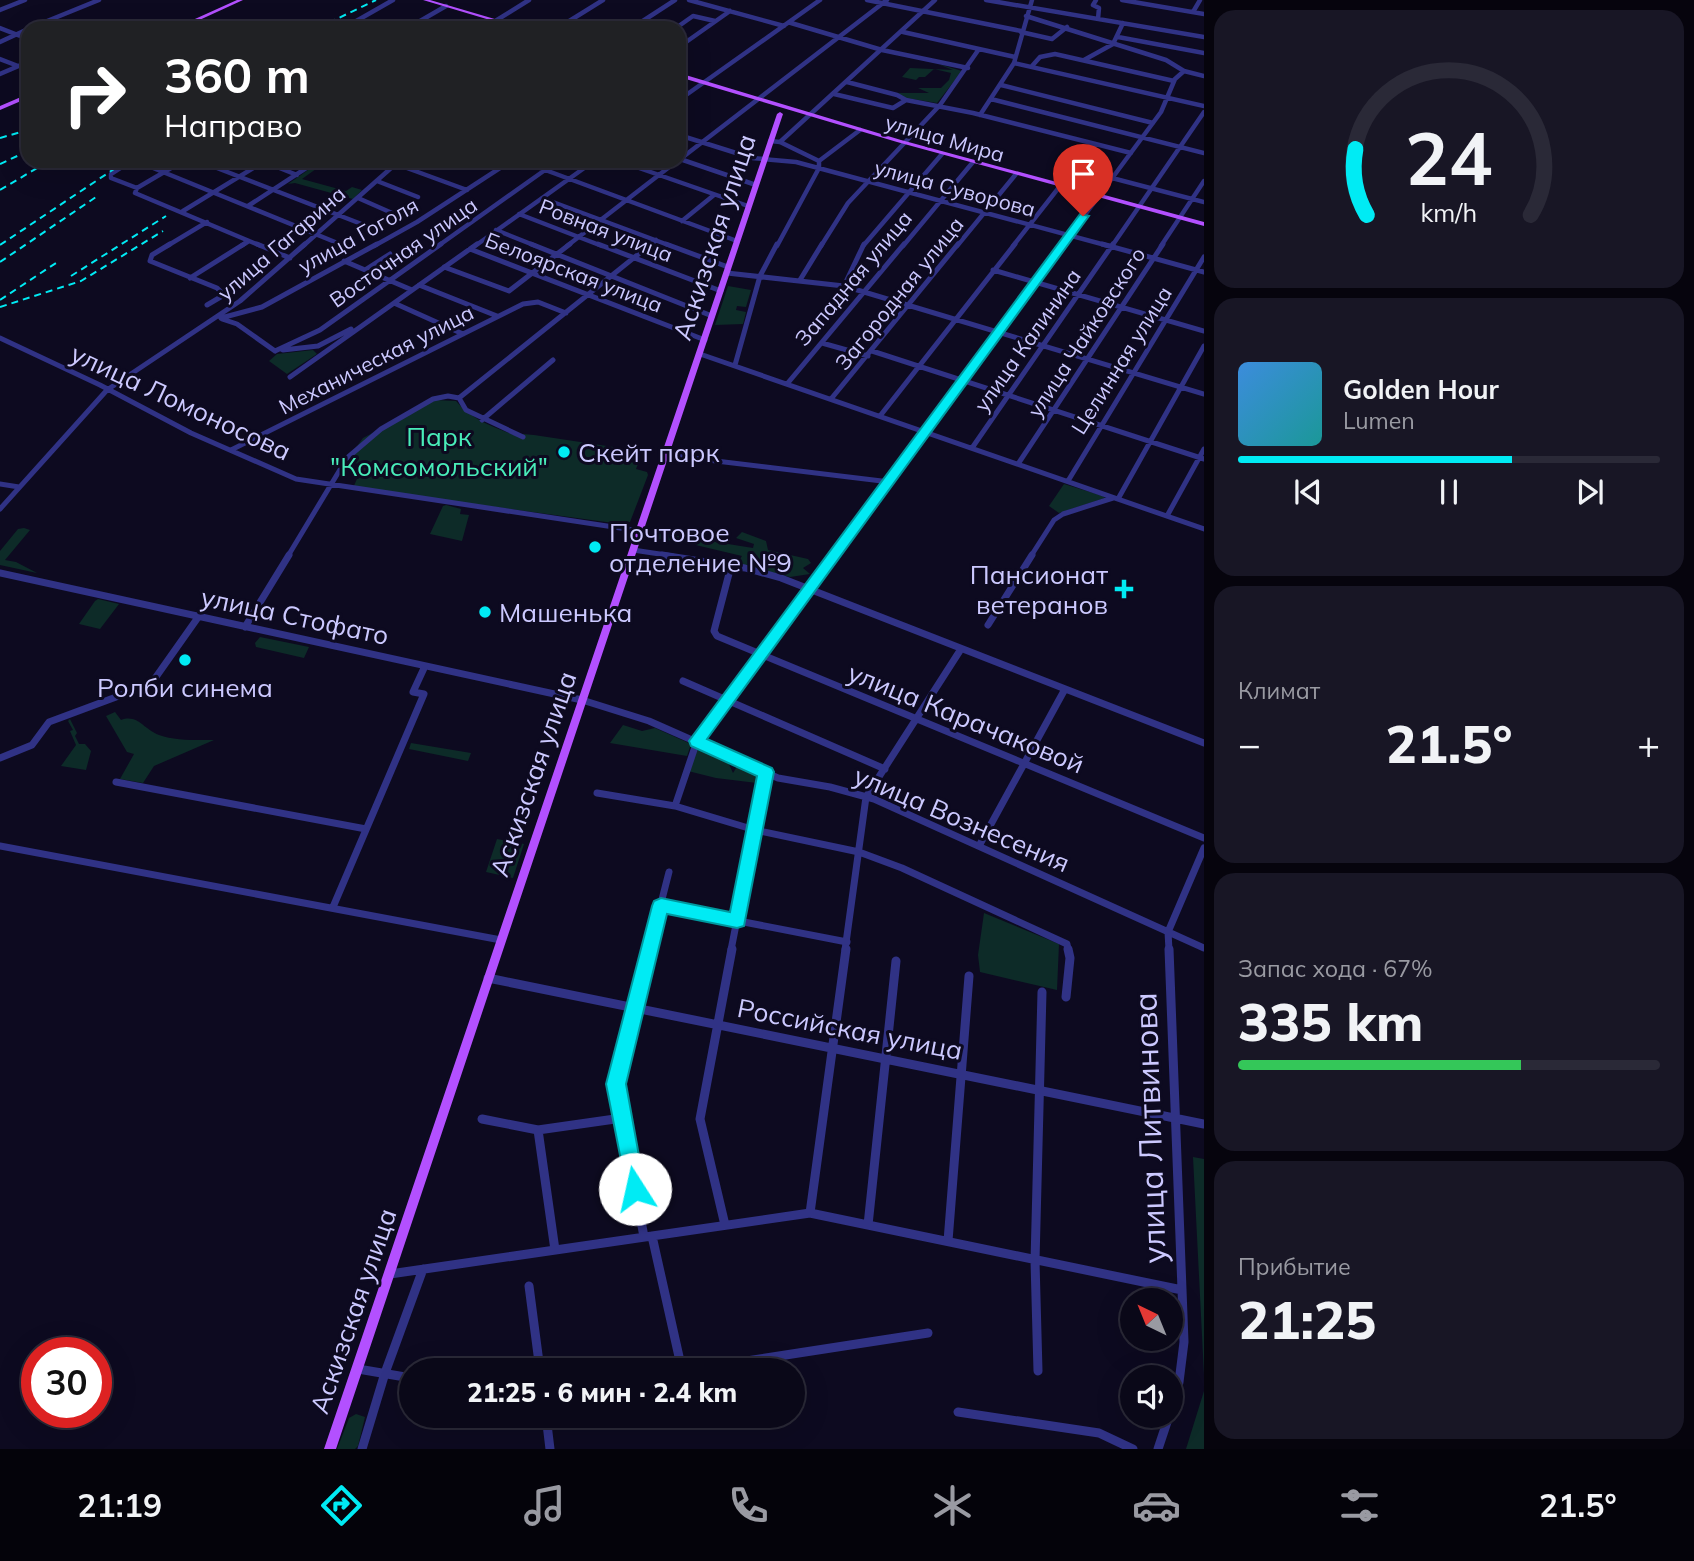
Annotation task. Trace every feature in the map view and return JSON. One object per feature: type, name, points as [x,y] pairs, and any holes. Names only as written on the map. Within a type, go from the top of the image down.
[{"type":"main road","points":[[194,21],[240,0]]},
{"type":"main road","points":[[202,21],[248,0]]},
{"type":"main road","points":[[425,0],[499,21]]},
{"type":"main road","name":"улица Мира","points":[[686,77],[943,154],[1204,224]]},
{"type":"main road","points":[[0,109],[21,100]]},
{"type":"main road","points":[[775,104],[780,114],[792,109]]},
{"type":"main road","name":"Аскизская улица","points":[[330,1449],[780,114]]},
{"type":"street","points":[[0,10],[25,0]]},
{"type":"street","points":[[46,21],[99,0]]},
{"type":"street","points":[[356,21],[393,0]]},
{"type":"street","points":[[496,20],[529,0]]},
{"type":"street","points":[[569,21],[603,0]]},
{"type":"street","points":[[643,21],[675,0]]},
{"type":"street","points":[[689,0],[784,26]]},
{"type":"street","points":[[686,95],[820,0]]},
{"type":"street","points":[[867,0],[1052,39],[1067,27]]},
{"type":"street","name":"Аскизская улица","points":[[780,142],[935,0]]},
{"type":"street","points":[[986,0],[1204,37]]},
{"type":"street","points":[[980,115],[1014,63],[1032,0]]},
{"type":"street","points":[[1096,0],[1093,5],[1099,8],[1098,19]]},
{"type":"street","points":[[1122,0],[1204,14]]},
{"type":"street","points":[[1161,7],[1164,0]]},
{"type":"street","points":[[1193,12],[1200,0]]},
{"type":"street","points":[[686,155],[885,2]]},
{"type":"street","points":[[420,21],[446,6]]},
{"type":"street","points":[[686,42],[730,11]]},
{"type":"street","points":[[686,21],[693,16],[715,21]]},
{"type":"street","points":[[1026,16],[1175,63],[1184,71],[1202,76],[1204,68]]},
{"type":"street","points":[[790,23],[882,50],[968,68]]},
{"type":"street","points":[[1084,60],[1113,43],[1123,23]]},
{"type":"street","points":[[0,28],[21,36]]},
{"type":"street","points":[[0,42],[21,32]]},
{"type":"street","points":[[903,32],[1015,57]]},
{"type":"street","points":[[1118,37],[1204,53]]},
{"type":"street","points":[[800,280],[848,203],[940,105],[979,49]]},
{"type":"street","points":[[1032,66],[1041,57],[1055,54],[1174,81]]},
{"type":"street","points":[[0,59],[18,66]]},
{"type":"street","points":[[1014,63],[1204,106]]},
{"type":"street","points":[[0,74],[21,65]]},
{"type":"street","points":[[676,806],[697,741],[1142,138],[1170,99],[1174,81],[1184,71]]},
{"type":"street","points":[[847,82],[897,95],[906,100],[940,105],[1131,153]]},
{"type":"street","points":[[1001,85],[1153,122]]},
{"type":"street","points":[[834,94],[893,108],[906,100]]},
{"type":"street","points":[[991,99],[1204,153]]},
{"type":"street","name":"улица Калинина","points":[[972,448],[1204,113]]},
{"type":"street","points":[[735,365],[760,276],[819,165],[860,130]]},
{"type":"street","name":"улица Суворова","points":[[686,137],[764,159],[819,165],[867,181],[1204,272]]},
{"type":"street","name":"улица Суворова","points":[[771,141],[780,142],[819,165]]},
{"type":"street","points":[[880,416],[1093,144]]},
{"type":"street","points":[[844,286],[864,243],[943,154]]},
{"type":"street","points":[[686,162],[756,185]]},
{"type":"street","name":"Западная улица","points":[[787,384],[973,162]]},
{"type":"street","points":[[122,168],[111,174],[111,178],[290,258]]},
{"type":"street","points":[[153,168],[335,242]]},
{"type":"street","points":[[136,191],[171,168]]},
{"type":"street","points":[[218,168],[363,225]]},
{"type":"street","points":[[183,211],[252,168]]},
{"type":"street","points":[[280,168],[297,175]]},
{"type":"street","points":[[248,206],[307,168]]},
{"type":"street","name":"улица Гагарина","points":[[229,314],[391,168]]},
{"type":"street","points":[[410,168],[467,190]]},
{"type":"street","name":"улица Гоголя","points":[[216,320],[229,314],[262,307],[417,222],[500,168]]},
{"type":"street","points":[[540,168],[737,241]]},
{"type":"street","points":[[290,377],[584,168]]},
{"type":"street","points":[[639,168],[748,206]]},
{"type":"street","points":[[444,267],[509,291],[668,168]]},
{"type":"street","name":"Восточная улица","points":[[275,351],[320,330],[545,170]]},
{"type":"street","name":"Загородная улица","points":[[831,399],[1016,174]]},
{"type":"street","points":[[1112,178],[1204,202]]},
{"type":"street","points":[[377,181],[418,197]]},
{"type":"street","name":"улица Чайковского","points":[[1018,464],[1204,181]]},
{"type":"street","points":[[682,221],[714,195]]},
{"type":"street","points":[[358,198],[392,213]]},
{"type":"street","points":[[542,198],[656,240],[727,270],[844,286],[1204,394]]},
{"type":"street","name":"Ровная улица","points":[[519,214],[721,291]]},
{"type":"street","points":[[207,222],[152,256],[150,261],[217,288],[225,295],[207,305],[229,314],[237,324],[275,351],[318,346],[364,325]]},
{"type":"street","points":[[496,230],[712,316]]},
{"type":"street","points":[[245,627],[346,458],[381,429],[439,397],[459,398],[656,240]]},
{"type":"street","points":[[190,278],[249,241]]},
{"type":"street","name":"Белоярская улица","points":[[470,249],[705,340]]},
{"type":"street","points":[[365,270],[390,254]]},
{"type":"street","name":"Целинная улица","points":[[1068,481],[1204,257]]},
{"type":"street","points":[[344,261],[412,290]]},
{"type":"street","points":[[993,270],[1204,331]]},
{"type":"street","points":[[419,285],[497,316]]},
{"type":"street","name":"Механическая улица","points":[[231,450],[523,304],[538,302],[566,313]]},
{"type":"street","points":[[394,303],[463,334]]},
{"type":"street","points":[[0,509],[107,390],[216,320],[237,324]]},
{"type":"street","name":"улица Ломоносова","points":[[0,338],[296,479],[640,530]]},
{"type":"street","points":[[822,343],[918,367],[1202,459]]},
{"type":"street","points":[[988,625],[1054,520],[1063,514],[1116,498],[1204,346]]},
{"type":"street","points":[[700,354],[1204,529]]},
{"type":"street","points":[[482,420],[553,360]]},
{"type":"street","points":[[459,398],[466,410],[523,438]]},
{"type":"street","points":[[1167,516],[1202,459],[1204,450]]},
{"type":"street","points":[[666,455],[890,482]]},
{"type":"street","points":[[0,484],[19,487]]},
{"type":"street","points":[[633,550],[765,573],[1204,743]]},
{"type":"street","name":"улица Карачаковой","points":[[731,566],[714,634],[1023,765],[1204,838]]},
{"type":"street","name":"улица Стофато","points":[[0,573],[582,700]]},
{"type":"street","points":[[0,758],[32,745],[49,722],[151,684],[199,616]]},
{"type":"street","points":[[810,1213],[866,797],[961,649]]},
{"type":"street","points":[[333,907],[424,694],[413,692],[425,666]]},
{"type":"street","points":[[683,681],[885,769]]},
{"type":"street","points":[[979,846],[1065,689]]},
{"type":"street","name":"улица Вознесения","points":[[582,700],[649,721],[778,778],[866,797],[1204,948]]},
{"type":"street","points":[[725,1226],[700,1119],[766,772]]},
{"type":"street","points":[[116,782],[366,829]]},
{"type":"street","points":[[597,793],[676,806],[755,830],[859,852],[902,868],[1067,944],[1070,958],[1066,998]]},
{"type":"street","points":[[0,846],[501,940]]},
{"type":"street","name":"улица Литвинова","points":[[1182,1288],[1168,932],[1204,848]]},
{"type":"street","points":[[669,872],[616,1084],[648,1237],[679,1358]]},
{"type":"street","points":[[661,906],[848,942]]},
{"type":"street","points":[[868,1225],[896,961]]},
{"type":"street","points":[[948,1241],[969,976]]},
{"type":"street","name":"Российская улица","points":[[488,978],[1038,1088],[1204,1124]]},
{"type":"street","points":[[1038,1371],[1035,1261],[1041,992]]},
{"type":"street","points":[[482,1119],[538,1130],[622,1118]]},
{"type":"street","points":[[538,1130],[555,1250]]},
{"type":"street","points":[[390,1274],[810,1213],[1172,1288]]},
{"type":"street","points":[[362,1449],[384,1373],[423,1269]]},
{"type":"street","points":[[529,1286],[538,1358]]},
{"type":"street","name":"улица Литвинова","points":[[1183,1316],[1183,1350]]},
{"type":"street","points":[[766,1358],[928,1333]]},
{"type":"street","points":[[358,1368],[399,1376]]},
{"type":"street","points":[[958,1412],[1099,1433],[1133,1449]]},
{"type":"street","points":[[547,1428],[550,1449]]},
{"type":"street","points":[[1158,1449],[1165,1428]]},
{"type":"green space","points":[[938,64],[962,71],[937,103],[906,98],[897,93],[929,93],[918,88],[941,88],[949,80],[951,73],[935,69],[953,70]]},
{"type":"green space","points":[[910,68],[934,69],[925,77],[916,80],[902,77]]},
{"type":"green space","points":[[311,168],[317,168],[302,179],[346,191],[352,187],[362,190],[353,199],[295,183],[288,184]]},
{"type":"green space","points":[[728,286],[751,290],[746,307],[737,306],[736,310],[746,312],[743,324],[715,325]]},
{"type":"green space","points":[[313,350],[317,354],[287,374],[269,361],[277,354]]},
{"type":"green space","name":"Парк \"Комсомольский\"","points":[[435,400],[456,401],[478,419],[522,438],[523,434],[534,435],[620,448],[633,454],[631,462],[638,464],[636,469],[647,472],[648,475],[630,522],[621,524],[353,488],[363,465],[346,461],[363,438]]},
{"type":"green space","points":[[1064,484],[1105,498],[1059,513],[1049,506]]},
{"type":"green space","points":[[443,506],[461,509],[460,514],[469,515],[462,541],[430,534]]},
{"type":"green space","points":[[18,529],[30,530],[5,560],[16,562],[37,573],[0,565],[0,551]]},
{"type":"green space","points":[[653,532],[753,548],[754,544],[736,538],[742,532],[766,541],[768,550],[808,559],[811,563],[803,568],[810,574],[790,577],[737,563],[742,556],[683,542],[649,538],[649,534]]},
{"type":"green space","points":[[98,599],[119,604],[100,629],[79,624],[95,601]]},
{"type":"green space","points":[[260,637],[309,647],[304,658],[256,647],[255,643]]},
{"type":"green space","points":[[115,712],[121,720],[132,719],[165,737],[214,740],[154,766],[143,783],[120,779],[134,754],[127,752],[106,716]]},
{"type":"green space","points":[[70,719],[79,744],[85,744],[91,751],[86,770],[61,766],[76,745],[70,731],[73,730],[68,721]]},
{"type":"green space","points":[[623,725],[642,731],[655,728],[691,744],[687,756],[610,743]]},
{"type":"green space","points":[[411,743],[471,753],[468,761],[409,749]]},
{"type":"green space","points":[[698,749],[727,760],[733,773],[738,765],[760,774],[761,779],[757,783],[688,771]]},
{"type":"green space","points":[[497,839],[524,844],[513,878],[486,872]]},
{"type":"green space","points":[[984,913],[1059,944],[1057,990],[980,972],[978,955]]},
{"type":"green space","points":[[1193,1157],[1204,1159],[1204,1375]]},
{"type":"green space","points":[[1204,1391],[1204,1449],[1186,1449]]},
{"type":"green space","points":[[356,1414],[365,1417],[358,1446],[355,1449],[337,1449],[349,1418]]},
{"type":"railway","points":[[332,21],[376,0]]},
{"type":"railway","points":[[0,138],[21,132]]},
{"type":"railway","points":[[0,164],[21,154]]},
{"type":"railway","points":[[0,190],[37,168]]},
{"type":"railway","points":[[0,245],[116,168]]},
{"type":"railway","points":[[0,262],[99,195]]},
{"type":"railway","points":[[71,276],[166,216]]},
{"type":"railway","points":[[0,307],[81,281],[163,231]]},
{"type":"railway","points":[[0,300],[59,261]]},
{"type":"place","name":"Скейт парк","points":[[564,452]]},
{"type":"place","name":"Почтовое отделение №9","points":[[595,547]]},
{"type":"place","name":"Пансионат ветеранов","points":[[1124,589]]},
{"type":"place","name":"Машенька","points":[[485,612]]},
{"type":"place","name":"Ролби синема","points":[[185,660]]},
{"type":"route","points":[[635,1189],[616,1084],[661,906],[737,920],[766,772],[697,741],[811,590],[1083,216]]}]
